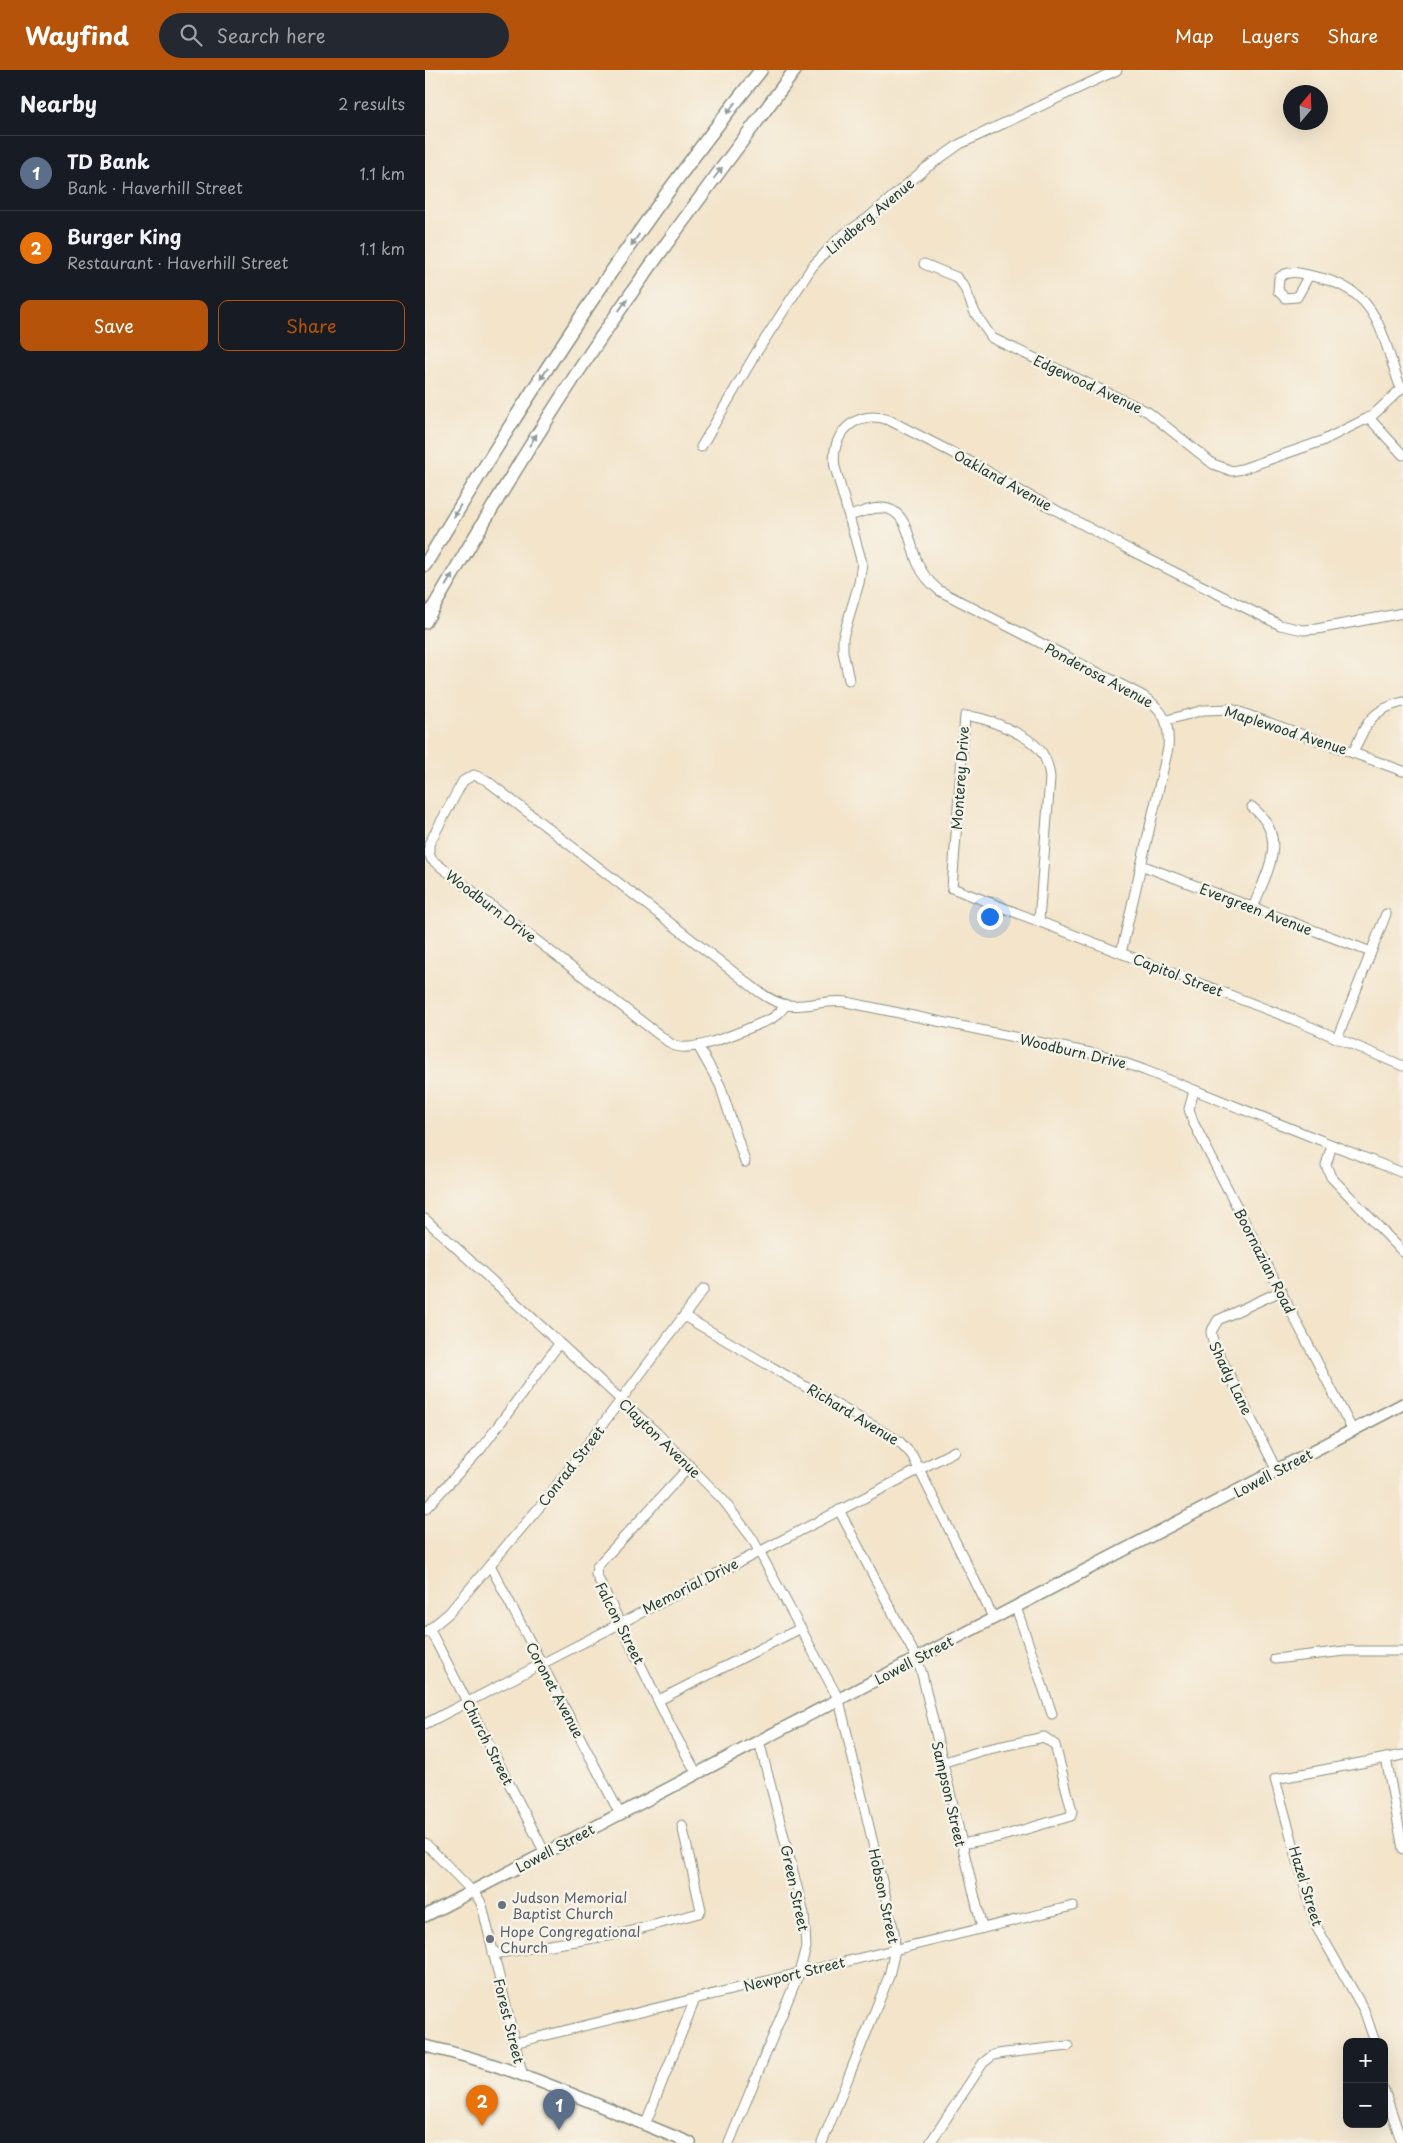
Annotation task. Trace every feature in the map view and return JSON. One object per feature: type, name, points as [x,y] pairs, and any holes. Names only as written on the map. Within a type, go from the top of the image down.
[{"type":"highway","points":[[425,565],[521,409],[576,326],[653,214],[761,70]]},
{"type":"highway","points":[[425,622],[530,445],[618,312],[692,207],[795,70]]},
{"type":"main road","name":"Lowell Street","points":[[425,1916],[1403,1404]]},
{"type":"main road","points":[[425,2046],[478,2059],[522,2073],[690,2143]]},
{"type":"street","name":"Lindberg Avenue","points":[[701,447],[756,353],[812,266],[840,237],[868,218],[926,168],[960,144],[1117,70]]},
{"type":"street","name":"Edgewood Avenue","points":[[924,264],[956,277],[964,286],[975,313],[992,338],[1148,412],[1213,464],[1222,469],[1243,469],[1322,441],[1369,418],[1402,388]]},
{"type":"street","points":[[1309,275],[1347,286],[1365,302],[1375,319],[1402,388]]},
{"type":"street","name":"Oakland Avenue","points":[[849,680],[843,652],[843,637],[859,584],[862,563],[835,467],[835,448],[840,435],[848,426],[859,419],[878,416],[984,469],[1002,481],[1130,550],[1279,625],[1303,630],[1317,629],[1403,613]]},
{"type":"street","points":[[1369,418],[1403,455]]},
{"type":"street","name":"Ponderosa Avenue","points":[[850,516],[879,508],[894,511],[905,523],[912,549],[922,572],[940,591],[1143,696],[1159,708],[1167,720]]},
{"type":"street","points":[[1353,753],[1374,714],[1403,702]]},
{"type":"street","name":"Maplewood Avenue","points":[[1167,720],[1204,710],[1231,709],[1403,771]]},
{"type":"street","name":"Monterey Drive","points":[[952,888],[965,716],[974,716],[1029,740],[1041,750],[1048,765],[1050,778],[1039,921]]},
{"type":"street","points":[[1121,953],[1168,748],[1167,720]]},
{"type":"street","name":"Woodburn Drive","points":[[786,1005],[771,1019],[698,1046],[682,1049],[671,1044],[432,860],[429,854],[429,844],[466,779],[477,776],[486,780],[773,1001],[786,1005],[835,1001],[1087,1052],[1124,1062],[1403,1173]]},
{"type":"street","points":[[1252,807],[1271,830],[1274,850],[1253,908]]},
{"type":"street","name":"Evergreen Avenue","points":[[1141,865],[1371,952]]},
{"type":"street","name":"Capitol Street","points":[[952,888],[1121,953],[1403,1066]]},
{"type":"street","points":[[1337,1039],[1386,914]]},
{"type":"street","points":[[698,1046],[720,1084],[745,1162]]},
{"type":"street","name":"Boornazian Road","points":[[1194,1090],[1189,1103],[1190,1116],[1353,1431]]},
{"type":"street","points":[[1332,1145],[1326,1165],[1331,1177],[1403,1252]]},
{"type":"street","name":"Clayton Avenue","points":[[425,1219],[621,1400],[690,1466],[738,1518],[760,1551],[839,1700]]},
{"type":"street","name":"Conrad Street","points":[[428,1631],[449,1613],[548,1497],[704,1289]]},
{"type":"street","name":"Shady Lane","points":[[1277,1471],[1213,1342],[1211,1332],[1218,1320],[1281,1291]]},
{"type":"street","name":"Richard Avenue","points":[[684,1316],[891,1434],[906,1448],[919,1470],[993,1619]]},
{"type":"street","points":[[425,1509],[479,1450],[559,1344]]},
{"type":"street","name":"Memorial Drive","points":[[425,1724],[467,1700],[955,1451]]},
{"type":"street","name":"Falcon Street","points":[[690,1466],[597,1567],[600,1584],[697,1774]]},
{"type":"street","name":"Sampson Street","points":[[839,1510],[917,1659],[982,1928]]},
{"type":"street","name":"Coronet Avenue","points":[[491,1566],[620,1814]]},
{"type":"street","points":[[1017,1607],[1052,1714]]},
{"type":"street","points":[[659,1700],[801,1628]]},
{"type":"street","name":"Church Street","points":[[428,1631],[467,1700],[545,1853]]},
{"type":"street","points":[[1275,1659],[1345,1651],[1403,1651]]},
{"type":"street","name":"Hobson Street","points":[[821,2143],[889,1976],[895,1950],[894,1932],[839,1700]]},
{"type":"street","points":[[941,1763],[984,1750],[1044,1737],[1055,1745],[1073,1810],[1071,1816],[999,1836],[961,1844]]},
{"type":"street","name":"Green Street","points":[[729,2143],[799,1973],[806,1947],[804,1914],[759,1742]]},
{"type":"street","points":[[1403,1755],[1386,1758],[1403,1849]]},
{"type":"street","name":"Hazel Street","points":[[1374,2038],[1364,2010],[1316,1926],[1275,1779],[1386,1758]]},
{"type":"street","points":[[493,1954],[620,1934],[695,1914],[701,1910],[682,1824]]},
{"type":"street","name":"Forest Street","points":[[425,1842],[482,1905],[522,2073]]},
{"type":"street","name":"Newport Street","points":[[514,2043],[1073,1906]]},
{"type":"street","points":[[645,2125],[695,1999]]},
{"type":"street","points":[[930,2143],[983,2063],[993,2055],[1068,2046]]},
{"type":"street","points":[[1388,2102],[1402,2143]]},
{"type":"place","name":"Judson Memorial Baptist Church","points":[[502,1905]]},
{"type":"place","name":"Hope Congregational Church","points":[[490,1939]]},
{"type":"place","name":"Burger King","points":[[482,2126]]},
{"type":"place","name":"TD Bank","points":[[559,2130]]}]
